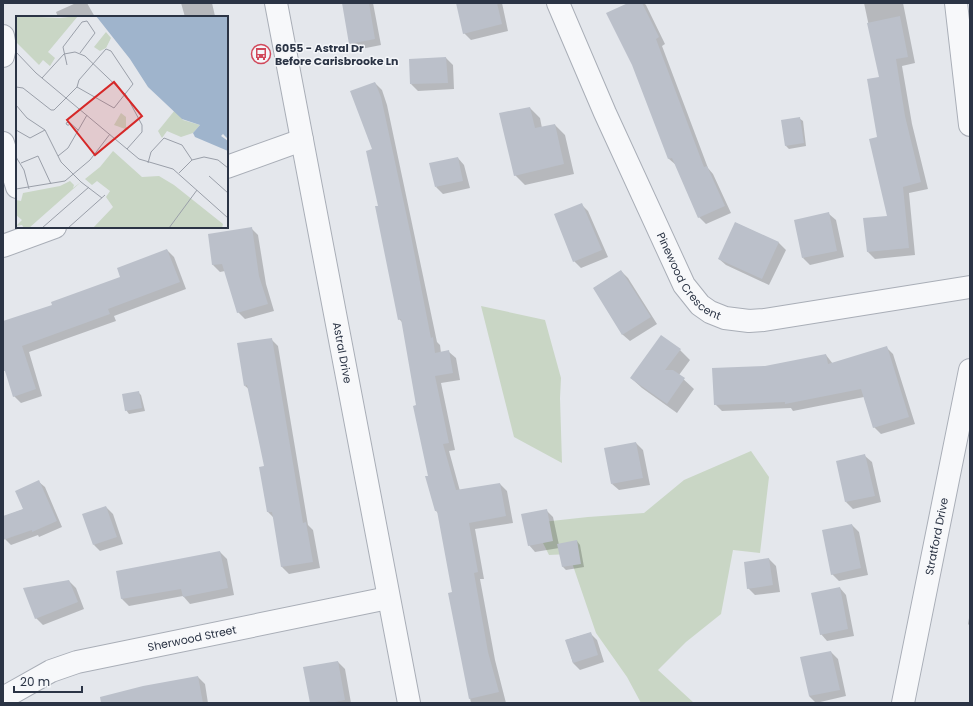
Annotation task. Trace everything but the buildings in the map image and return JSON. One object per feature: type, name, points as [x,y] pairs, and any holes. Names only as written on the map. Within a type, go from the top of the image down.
[{"type":"street","name":"Astral Drive","points":[[276,3],[409,703]]},
{"type":"street","name":"Pinewood Crescent","points":[[558,3],[605,113],[684,285],[700,305],[710,312],[725,318],[764,320],[970,287]]},
{"type":"street","points":[[956,3],[970,126]]},
{"type":"street","points":[[3,36],[5,47],[3,56]]},
{"type":"street","points":[[228,167],[302,140]]},
{"type":"street","points":[[3,143],[16,184]]},
{"type":"street","points":[[3,246],[31,231],[49,228]]},
{"type":"street","name":"Stratford Drive","points":[[903,703],[970,370]]},
{"type":"street","name":"Sherwood Street","points":[[3,698],[51,671],[77,662],[388,598]]},
{"type":"green space","points":[[481,306],[545,320],[561,378],[560,398],[562,463],[514,437]]},
{"type":"green space","points":[[751,451],[769,477],[760,553],[733,550],[721,614],[686,642],[658,670],[694,703],[641,703],[627,677],[596,633],[569,554],[549,555],[533,523],[644,513],[684,480]]},
{"type":"place","name":"6055 - Astral Dr Before Carisbrooke Ln","points":[[261,54]]}]
